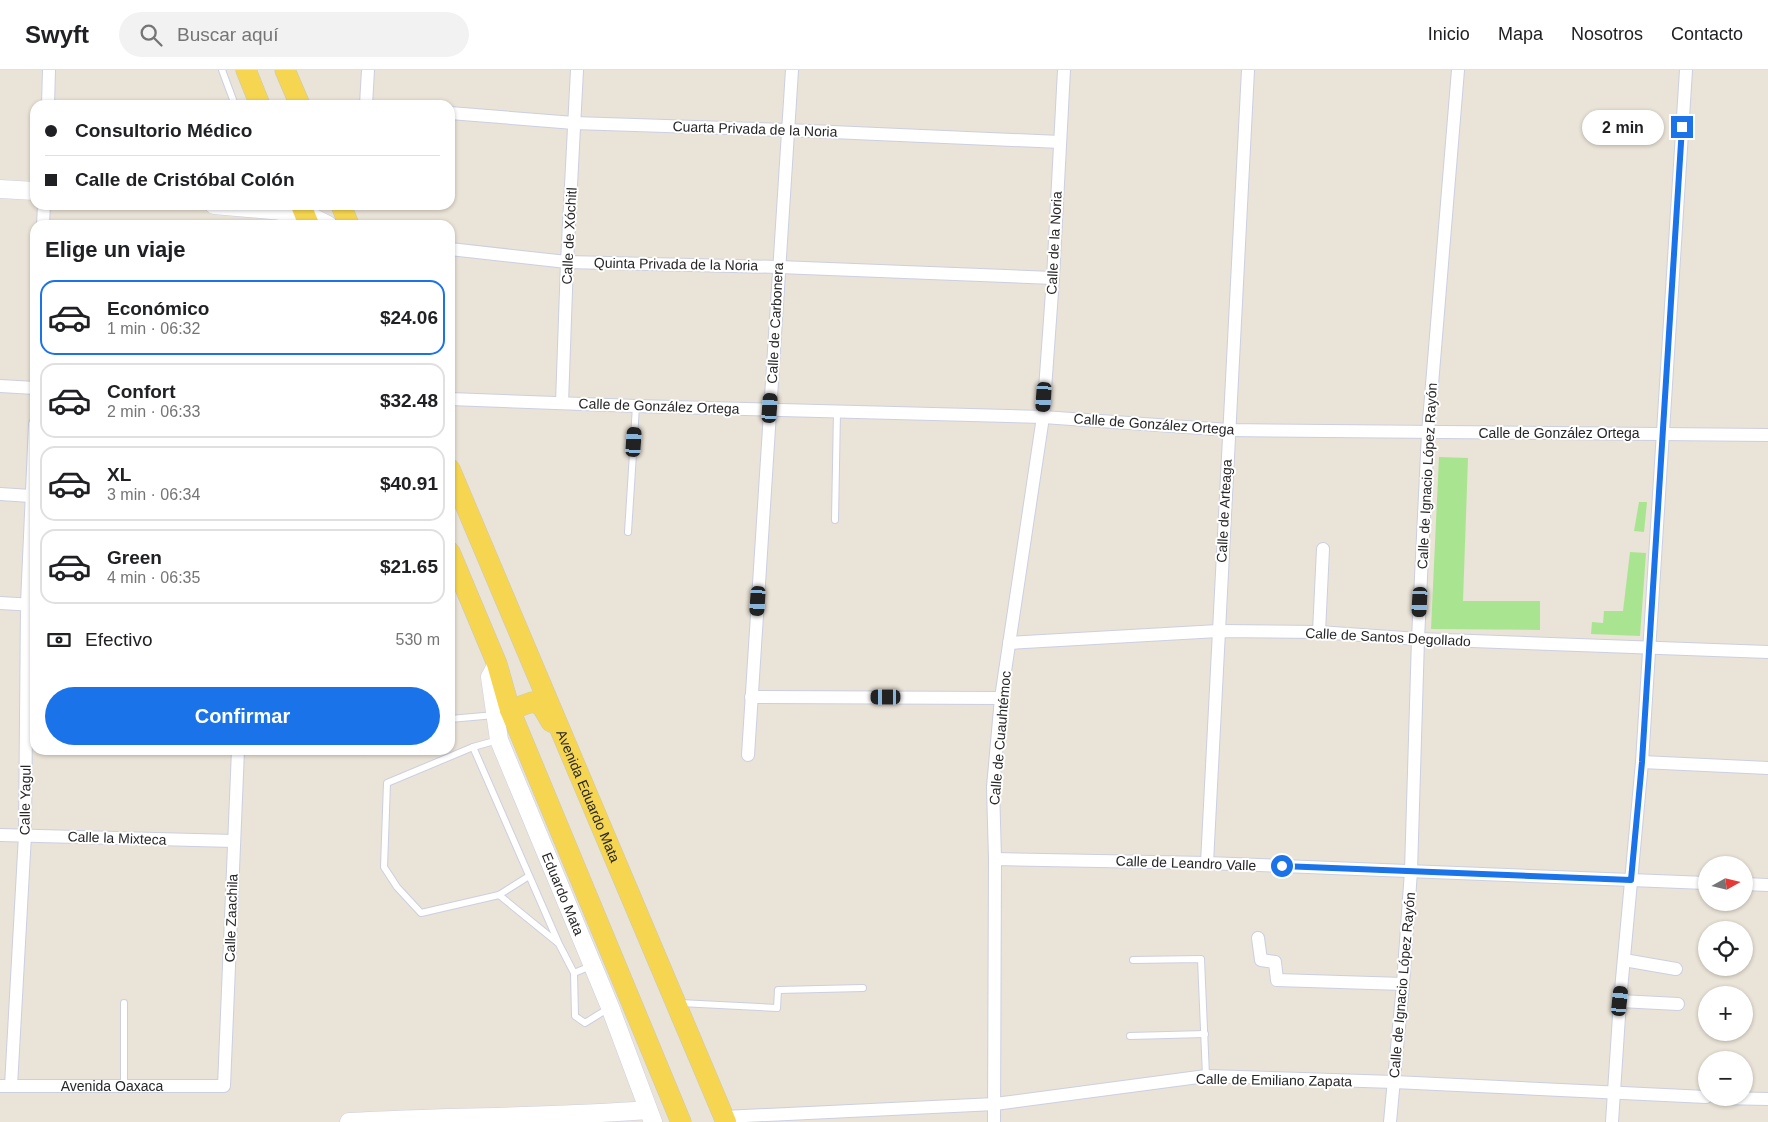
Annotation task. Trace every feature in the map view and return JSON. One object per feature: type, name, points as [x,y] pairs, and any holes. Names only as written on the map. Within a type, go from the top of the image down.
[{"type":"main road","points":[[246,70],[258,100]]},
{"type":"main road","points":[[286,70],[298,100]]},
{"type":"main road","name":"Avenida Eduardo Mata","points":[[455,481],[725,1119]]},
{"type":"main road","points":[[455,567],[497,664],[503,712],[681,1122]]},
{"type":"main road","points":[[503,712],[532,702],[541,705],[549,717],[569,770],[585,787]]},
{"type":"street","points":[[48,100],[49,70]]},
{"type":"street","points":[[366,100],[368,70]]},
{"type":"street","name":"Calle de Xóchitl","points":[[562,403],[577,70]]},
{"type":"street","name":"Calle de Carbonera","points":[[748,755],[792,70]]},
{"type":"street","name":"Calle de la Noria","points":[[1043,417],[1053,278],[1064,70]]},
{"type":"street","name":"Calle de Arteaga","points":[[1207,862],[1248,70]]},
{"type":"street","name":"Calle de Ignacio López Rayón","points":[[1390,1122],[1411,871],[1418,639],[1428,433],[1458,70]]},
{"type":"street","points":[[1612,1122],[1620,1001],[1642,762],[1686,70]]},
{"type":"street","name":"Cuarta Privada de la Noria","points":[[455,113],[574,123],[1060,142]]},
{"type":"street","points":[[0,189],[30,191]]},
{"type":"street","points":[[254,210],[305,214],[318,220]]},
{"type":"street","name":"Quinta Privada de la Noria","points":[[455,249],[567,262],[779,267],[1053,278]]},
{"type":"street","points":[[0,386],[30,388]]},
{"type":"street","name":"Calle de González Ortega","points":[[455,399],[1043,417],[1228,430],[1768,435]]},
{"type":"street","name":"Calle de Cuauhtémoc","points":[[994,1122],[995,858],[993,788],[1001,698],[1043,417]]},
{"type":"street","points":[[0,494],[30,496]]},
{"type":"street","points":[[1319,632],[1323,549]]},
{"type":"street","points":[[0,603],[30,604]]},
{"type":"street","name":"Calle de Santos Degollado","points":[[1009,643],[1218,631],[1319,632],[1418,639],[1768,652]]},
{"type":"street","name":"Calle Yagul","points":[[6,1086],[25,835],[30,642]]},
{"type":"street","points":[[751,697],[1001,698]]},
{"type":"street","name":"Eduardo Mata","points":[[503,712],[499,740],[610,1007],[650,1116]]},
{"type":"street","name":"Calle Zaachila","points":[[224,1086],[238,755]]},
{"type":"street","points":[[1642,762],[1768,768]]},
{"type":"street","name":"Calle la Mixteca","points":[[0,834],[234,841]]},
{"type":"street","name":"Calle de Leandro Valle","points":[[995,858],[1207,862],[1698,883]]},
{"type":"street","points":[[1753,884],[1768,885]]},
{"type":"street","points":[[1258,938],[1261,960],[1275,962],[1278,980],[1403,984]]},
{"type":"street","points":[[1624,960],[1676,970]]},
{"type":"street","points":[[1620,1001],[1678,1004]]},
{"type":"street","name":"Calle de Emiliano Zapata","points":[[725,1119],[995,1104],[1206,1076],[1394,1082],[1698,1097]]},
{"type":"street","name":"Avenida Oaxaca","points":[[6,1086],[224,1086]]},
{"type":"street","points":[[1753,1099],[1768,1099]]},
{"type":"street","points":[[349,1122],[529,1120],[650,1116]]},
{"type":"lane","points":[[222,70],[233,100]]},
{"type":"lane","points":[[628,532],[636,406]]},
{"type":"lane","points":[[835,520],[837,410]]},
{"type":"lane","points":[[455,718],[503,712]]},
{"type":"lane","points":[[455,755],[473,747],[499,740]]},
{"type":"lane","points":[[473,747],[559,944],[574,973],[575,1016],[584,1023],[610,1007]]},
{"type":"lane","points":[[454,755],[387,783],[384,867],[396,887],[421,913],[499,895],[530,876]]},
{"type":"lane","points":[[499,895],[559,944]]},
{"type":"lane","points":[[1133,960],[1201,959],[1206,1076]]},
{"type":"lane","points":[[574,973],[592,966]]},
{"type":"lane","points":[[676,1003],[777,1008],[778,990],[863,988]]},
{"type":"lane","points":[[124,1003],[124,1086]]},
{"type":"lane","points":[[1130,1036],[1205,1034]]},
{"type":"green space","points":[[1439,457],[1468,458],[1463,601],[1540,601],[1540,630],[1431,629]]},
{"type":"green space","points":[[1639,502],[1647,502],[1644,532],[1634,531]]},
{"type":"green space","points":[[1630,552],[1646,553],[1640,636],[1591,634],[1592,622],[1603,623],[1604,611],[1623,611]]},
{"type":"route","points":[[1282,866],[1631,880],[1642,762],[1682,127]]}]
